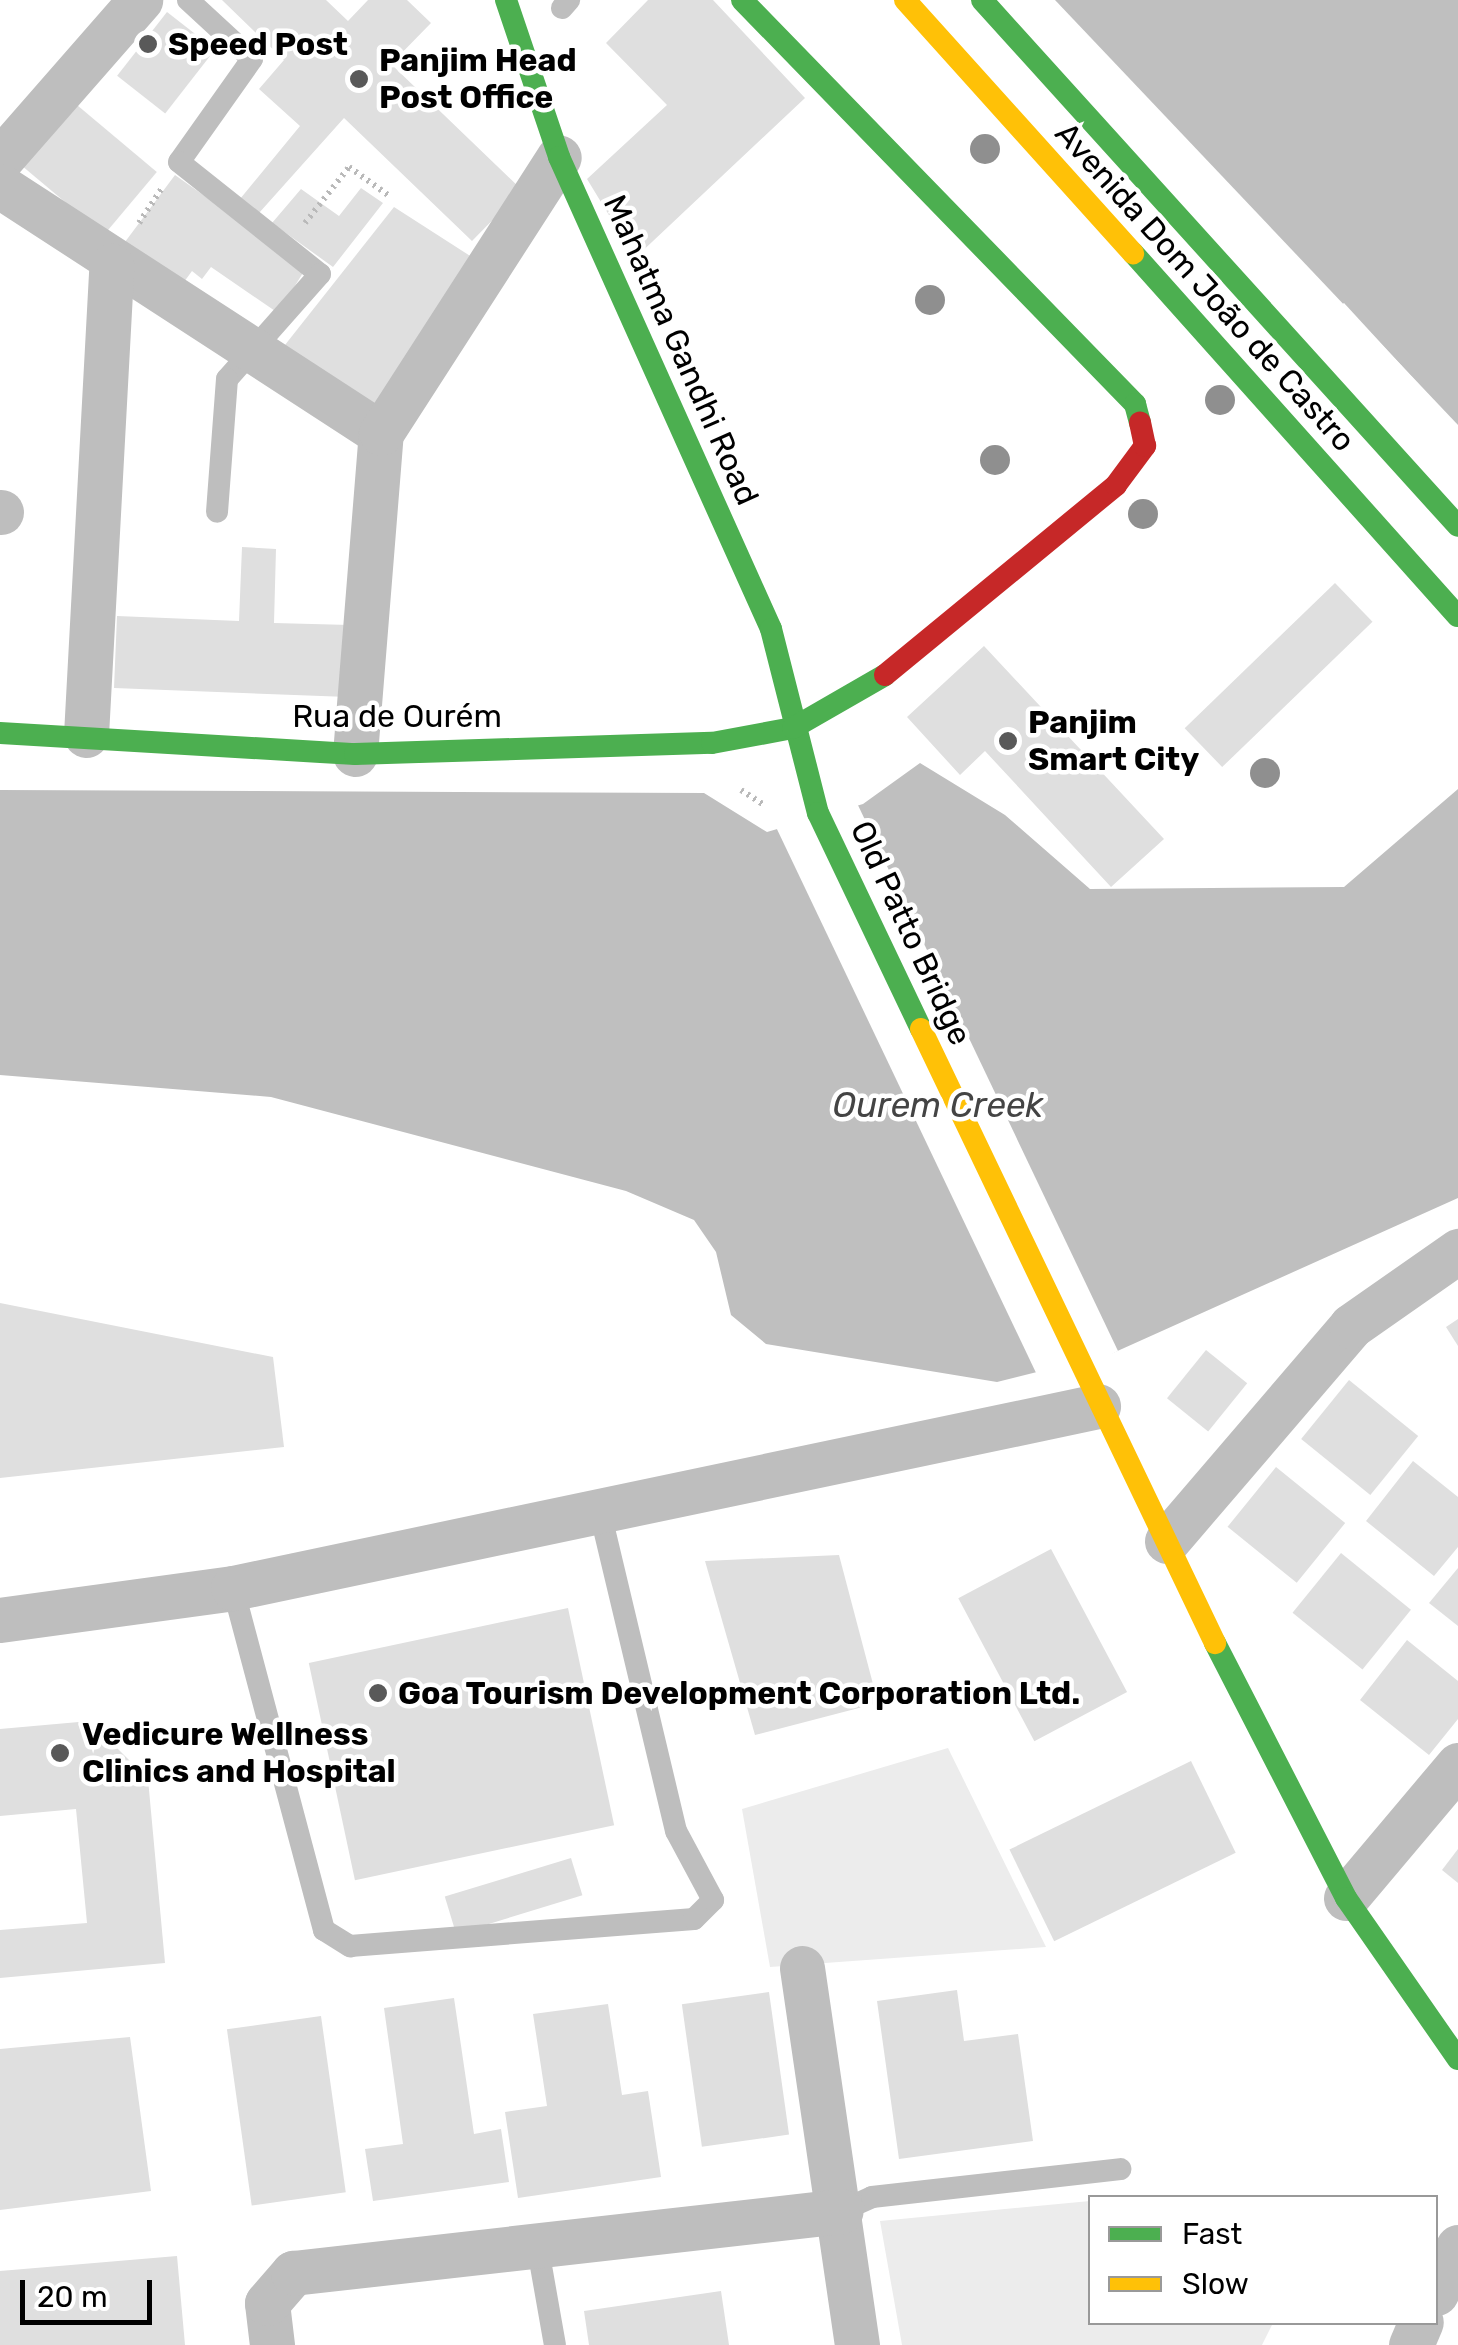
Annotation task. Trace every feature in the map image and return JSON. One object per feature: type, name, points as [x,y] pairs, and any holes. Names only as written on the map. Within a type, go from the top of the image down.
[{"type":"main road","name":"Mahatma Gandhi Road","points":[[506,0],[559,157],[771,629],[793,728]]},
{"type":"main road","name":"Rua de Ourém","points":[[0,733],[86,735],[355,754],[712,743],[793,728],[856,699],[1116,484],[1145,446],[1122,390],[742,0]]},
{"type":"main road","name":"Avenida Dom João de Castro","points":[[905,0],[1458,616]]},
{"type":"main road","name":"Avenida Dom João de Castro","points":[[982,0],[1458,526]]},
{"type":"main road","name":"Old Patto Bridge","points":[[793,728],[818,813],[1091,1392],[1346,1898],[1458,2059]]},
{"type":"street","points":[[6,141],[140,0]]},
{"type":"street","points":[[355,754],[381,432],[559,157]]},
{"type":"street","points":[[0,186],[111,266],[381,432]]},
{"type":"street","points":[[86,735],[111,266]]},
{"type":"street","points":[[1166,1541],[1351,1326],[1458,1252]]},
{"type":"street","points":[[0,1620],[233,1588],[600,1512],[1091,1392]]},
{"type":"street","points":[[1346,1898],[1458,1765]]},
{"type":"street","points":[[802,1968],[841,2210],[857,2345]]},
{"type":"street","points":[[272,2345],[267,2303],[293,2273],[538,2249],[841,2210]]},
{"type":"street","points":[[1438,2290],[1458,2247]]},
{"type":"lane","points":[[188,0],[252,59],[179,162],[320,274],[226,379],[217,512]]},
{"type":"lane","points":[[233,1588],[324,1930],[350,1946],[694,1919],[713,1900],[676,1831],[600,1512]]},
{"type":"lane","points":[[841,2210],[872,2196],[1120,2169]]},
{"type":"lane","points":[[538,2249],[554,2345]]},
{"type":"path","points":[[111,266],[179,162]]},
{"type":"path","points":[[286,247],[349,167],[388,194]]},
{"type":"shaded area","points":[[948,1748],[1046,1947],[770,1967],[742,1809]]},
{"type":"shaded area","points":[[1088,2201],[1088,2325],[1272,2325],[1262,2345],[902,2345],[880,2221]]},
{"type":"water","points":[[1055,0],[1458,0],[1458,425]]},
{"type":"water","name":"Ourem Creek","points":[[920,763],[1005,815],[1090,889],[1344,887],[1458,789],[1458,1198],[1113,1353],[997,1382],[766,1344],[731,1315],[716,1252],[694,1220],[626,1191],[271,1097],[0,1075],[0,790],[704,793],[767,832],[863,804]]},
{"type":"pier","points":[[1344,303],[1458,427],[1458,430],[1339,307]]},
{"type":"pier","points":[[856,801],[1118,1351],[1095,1362],[1038,1377],[775,825]]},
{"type":"building","points":[[222,0],[326,0],[348,21],[368,0],[407,0],[431,23],[391,64],[522,190],[472,241],[344,118],[259,213],[240,199],[300,126],[259,89],[284,60]]},
{"type":"building","points":[[648,0],[713,0],[805,98],[635,258],[587,179],[667,105],[606,43]]},
{"type":"building","points":[[167,12],[215,50],[165,113],[117,76]]},
{"type":"building","points":[[71,100],[157,172],[104,235],[18,163]]},
{"type":"building","points":[[175,175],[306,268],[278,313],[211,267],[202,279],[192,271],[176,293],[119,250]]},
{"type":"building","points":[[361,188],[383,203],[333,267],[272,223],[301,189],[339,216]]},
{"type":"building","points":[[394,207],[478,261],[378,411],[281,350]]},
{"type":"building","points":[[242,547],[276,549],[274,623],[350,625],[348,697],[114,688],[117,616],[239,621]]},
{"type":"building","points":[[1335,583],[1373,622],[1222,767],[1185,728]]},
{"type":"building","points":[[984,646],[1164,839],[1111,887],[985,751],[960,775],[907,717]]},
{"type":"building","points":[[0,1303],[273,1357],[284,1447],[0,1478]]},
{"type":"building","points":[[1458,1319],[1458,1346],[1446,1327]]},
{"type":"building","points":[[1206,1350],[1247,1383],[1208,1432],[1167,1398]]},
{"type":"building","points":[[1349,1380],[1418,1436],[1370,1495],[1301,1439]]},
{"type":"building","points":[[1413,1461],[1458,1497],[1458,1547],[1434,1576],[1366,1521]]},
{"type":"building","points":[[1276,1467],[1345,1523],[1297,1583],[1228,1527]]},
{"type":"building","points":[[1051,1549],[1127,1692],[1034,1741],[958,1598]]},
{"type":"building","points":[[1341,1553],[1411,1610],[1362,1669],[1293,1613]]},
{"type":"building","points":[[839,1555],[878,1703],[755,1735],[705,1561]]},
{"type":"building","points":[[1458,1568],[1458,1626],[1429,1603]]},
{"type":"building","points":[[568,1608],[614,1825],[355,1880],[309,1663]]},
{"type":"building","points":[[1407,1640],[1458,1681],[1458,1719],[1429,1755],[1360,1700]]},
{"type":"building","points":[[90,1721],[148,1779],[165,1963],[0,1978],[0,1930],[87,1923],[76,1809],[0,1816],[0,1729]]},
{"type":"building","points":[[1191,1761],[1236,1853],[1054,1941],[1009,1850]]},
{"type":"building","points":[[1458,1849],[1458,1883],[1442,1870]]},
{"type":"building","points":[[571,1858],[582,1895],[456,1934],[445,1897]]},
{"type":"building","points":[[957,1990],[964,2041],[1018,2034],[1033,2141],[899,2159],[877,2001]]},
{"type":"building","points":[[769,1992],[789,2135],[702,2147],[682,2004]]},
{"type":"building","points":[[454,1998],[474,2134],[501,2129],[509,2182],[373,2201],[365,2149],[403,2144],[384,2008]]},
{"type":"building","points":[[608,2004],[622,2095],[648,2091],[661,2177],[518,2198],[505,2112],[547,2106],[533,2014]]},
{"type":"building","points":[[321,2016],[346,2192],[252,2205],[227,2029]]},
{"type":"building","points":[[130,2037],[151,2191],[0,2210],[0,2049]]},
{"type":"building","points":[[177,2256],[185,2345],[0,2345],[0,2271]]},
{"type":"building","points":[[721,2291],[729,2345],[589,2345],[584,2311]]},
{"type":"traffic: fast","points":[[506,0],[559,157],[771,629],[818,813],[921,1029]]},
{"type":"traffic: fast","points":[[742,0],[1135,404],[1140,423]]},
{"type":"traffic: fast","points":[[982,0],[1458,526]]},
{"type":"traffic: fast","points":[[1133,253],[1458,616]]},
{"type":"traffic: fast","points":[[0,733],[355,754],[712,743],[793,728],[885,675]]},
{"type":"traffic: fast","points":[[1215,1643],[1346,1898],[1458,2059]]},
{"type":"traffic: slow","points":[[905,0],[1133,253]]},
{"type":"traffic: slow","points":[[921,1029],[1215,1643]]},
{"type":"traffic: jam","points":[[885,675],[1116,485],[1145,446],[1140,423]]},
{"type":"place","name":"Speed Post","points":[[148,44]]},
{"type":"place","name":"Panjim Head Post Office","points":[[359,79]]},
{"type":"place","name":"Panjim Smart City","points":[[1008,741]]},
{"type":"place","name":"Goa Tourism Development Corporation Ltd.","points":[[378,1693]]},
{"type":"place","name":"Vedicure Wellness Clinics and Hospital","points":[[60,1753]]}]
